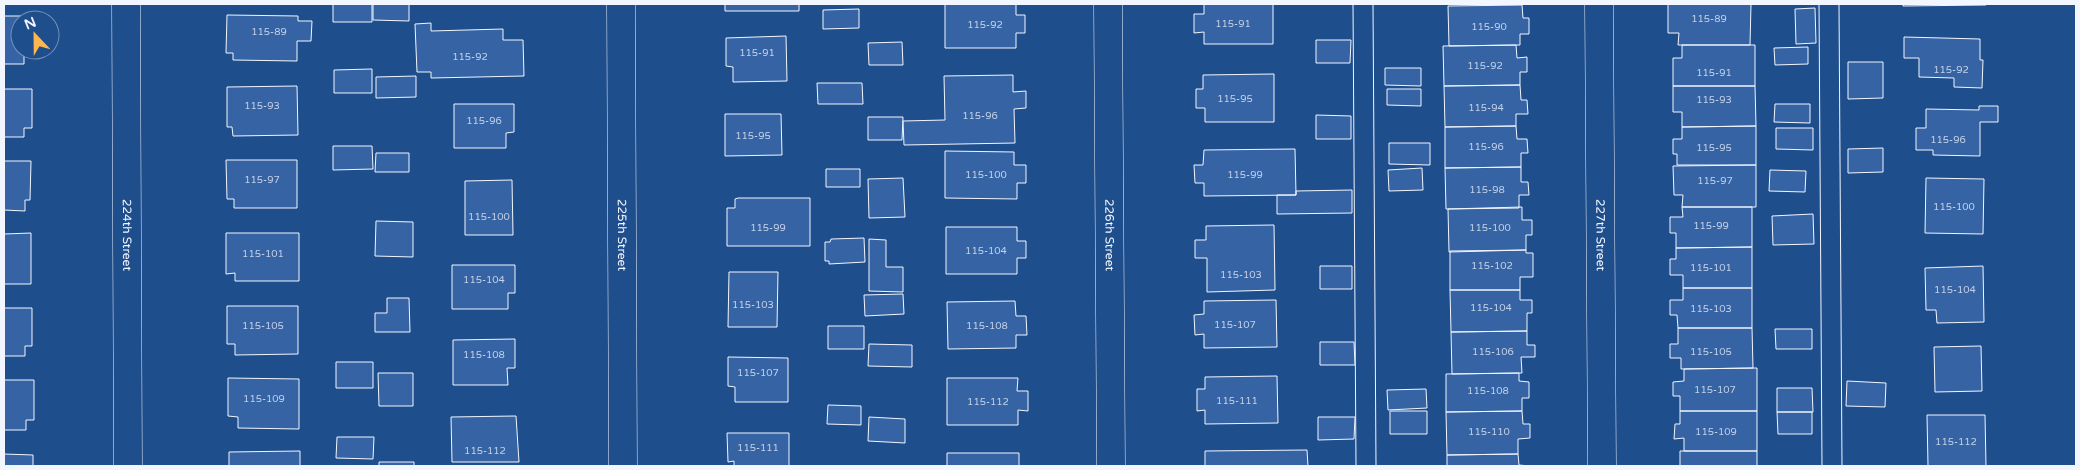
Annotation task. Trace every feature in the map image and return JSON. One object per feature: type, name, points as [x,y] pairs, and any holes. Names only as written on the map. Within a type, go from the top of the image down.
[{"type":"street","name":"224th Street","points":[[126,4],[128,466]]},
{"type":"street","name":"225th Street","points":[[621,4],[623,466]]},
{"type":"street","name":"226th Street","points":[[1108,4],[1111,466]]},
{"type":"street","name":"227th Street","points":[[1599,4],[1602,466]]},
{"type":"lane","points":[[1363,4],[1366,466]]},
{"type":"lane","points":[[1829,4],[1832,466]]},
{"type":"building","points":[[333,4],[372,4],[372,22],[333,22]]},
{"type":"building","points":[[373,4],[409,4],[409,21],[373,20]]},
{"type":"building","points":[[725,4],[799,4],[799,11],[725,11]]},
{"type":"building","points":[[945,4],[1016,4],[1016,15],[1025,15],[1025,33],[1016,33],[1016,48],[945,48]]},
{"type":"building","points":[[1204,4],[1273,4],[1273,44],[1204,44],[1204,32],[1194,33],[1194,14],[1204,14]]},
{"type":"building","points":[[1668,4],[1751,4],[1750,45],[1678,45],[1679,33],[1668,33]]},
{"type":"building","points":[[1903,4],[1986,4],[1986,5],[1903,6]]},
{"type":"building","points":[[1522,5],[1523,18],[1529,18],[1529,34],[1520,34],[1520,45],[1449,46],[1448,6]]},
{"type":"building","points":[[1815,8],[1816,43],[1796,44],[1795,9]]},
{"type":"building","points":[[859,9],[859,28],[823,29],[823,10]]},
{"type":"building","points":[[227,15],[298,16],[298,21],[312,21],[311,41],[297,41],[297,61],[233,60],[233,53],[226,53]]},
{"type":"building","points":[[4,16],[10,16],[10,60],[24,60],[24,64],[4,64]]},
{"type":"building","points":[[431,23],[431,31],[503,29],[503,40],[523,40],[524,76],[431,78],[431,72],[417,72],[415,24]]},
{"type":"building","points":[[786,36],[787,81],[733,82],[733,67],[726,66],[726,38]]},
{"type":"building","points":[[1904,37],[1980,39],[1980,60],[1983,60],[1982,88],[1954,87],[1954,78],[1919,77],[1919,58],[1904,58]]},
{"type":"building","points":[[1316,40],[1351,40],[1350,63],[1316,63]]},
{"type":"building","points":[[902,42],[903,65],[869,65],[868,43]]},
{"type":"building","points":[[1516,45],[1517,58],[1527,57],[1527,72],[1520,72],[1520,85],[1444,86],[1443,46]]},
{"type":"building","points":[[1682,45],[1755,45],[1755,86],[1673,86],[1673,58],[1682,58]]},
{"type":"building","points":[[1808,47],[1808,64],[1775,65],[1774,48]]},
{"type":"building","points":[[1848,62],[1883,62],[1883,98],[1848,99]]},
{"type":"building","points":[[1385,68],[1421,68],[1421,86],[1385,85]]},
{"type":"building","points":[[372,69],[372,93],[334,93],[334,70]]},
{"type":"building","points":[[1274,74],[1274,122],[1205,122],[1205,108],[1196,108],[1196,89],[1203,89],[1203,75]]},
{"type":"building","points":[[1013,75],[1013,92],[1026,91],[1026,108],[1014,109],[1015,143],[904,145],[903,121],[945,120],[944,76]]},
{"type":"building","points":[[416,76],[416,97],[376,98],[376,77]]},
{"type":"building","points":[[817,83],[862,83],[863,104],[818,104]]},
{"type":"building","points":[[1520,85],[1521,100],[1527,100],[1528,114],[1516,114],[1516,126],[1445,127],[1444,86]]},
{"type":"building","points":[[297,86],[298,135],[233,136],[232,127],[227,127],[227,87]]},
{"type":"building","points":[[1673,86],[1755,86],[1756,126],[1682,127],[1682,112],[1673,112]]},
{"type":"building","points":[[4,89],[32,89],[32,128],[24,128],[24,137],[4,137]]},
{"type":"building","points":[[1387,89],[1421,89],[1421,106],[1387,105]]},
{"type":"building","points":[[454,104],[514,104],[514,132],[506,133],[506,148],[454,148]]},
{"type":"building","points":[[1775,104],[1810,104],[1810,123],[1774,122]]},
{"type":"building","points":[[1979,106],[1998,106],[1998,122],[1980,122],[1980,156],[1933,155],[1933,150],[1916,150],[1916,128],[1926,128],[1926,109],[1979,110]]},
{"type":"building","points":[[725,114],[781,114],[782,155],[725,156]]},
{"type":"building","points":[[1316,115],[1351,116],[1351,139],[1316,139]]},
{"type":"building","points":[[868,117],[903,117],[902,140],[868,140]]},
{"type":"building","points":[[1516,126],[1517,139],[1527,139],[1528,153],[1521,153],[1521,167],[1445,168],[1445,127]]},
{"type":"building","points":[[1756,126],[1756,165],[1677,165],[1677,154],[1673,154],[1673,139],[1682,139],[1682,127]]},
{"type":"building","points":[[1776,128],[1813,128],[1813,150],[1776,149]]},
{"type":"building","points":[[1389,143],[1430,143],[1430,165],[1389,164]]},
{"type":"building","points":[[333,146],[372,146],[373,169],[333,170]]},
{"type":"building","points":[[1883,148],[1883,172],[1848,173],[1848,149]]},
{"type":"building","points":[[1295,149],[1296,195],[1204,196],[1204,183],[1195,183],[1194,165],[1203,165],[1204,150]]},
{"type":"building","points":[[945,151],[1014,152],[1014,165],[1026,165],[1026,183],[1017,183],[1017,199],[945,198]]},
{"type":"building","points":[[376,153],[409,153],[409,172],[375,172]]},
{"type":"building","points":[[226,160],[297,160],[297,208],[234,208],[234,199],[227,199]]},
{"type":"building","points":[[4,161],[31,161],[30,200],[25,200],[25,211],[4,210]]},
{"type":"building","points":[[1756,165],[1756,207],[1682,207],[1683,195],[1674,195],[1673,166]]},
{"type":"building","points":[[1521,167],[1521,182],[1528,182],[1529,195],[1519,195],[1519,208],[1446,209],[1445,168]]},
{"type":"building","points":[[1422,168],[1423,190],[1389,191],[1388,170]]},
{"type":"building","points":[[826,169],[860,169],[860,187],[826,187]]},
{"type":"building","points":[[1770,170],[1806,171],[1805,192],[1769,191]]},
{"type":"building","points":[[903,178],[905,217],[869,218],[868,179]]},
{"type":"building","points":[[1926,178],[1984,179],[1983,234],[1925,233]]},
{"type":"building","points":[[512,180],[513,235],[465,235],[465,181]]},
{"type":"building","points":[[1352,190],[1352,213],[1277,214],[1277,195],[1296,195],[1296,191]]},
{"type":"building","points":[[810,198],[810,246],[727,246],[727,208],[735,208],[735,199]]},
{"type":"building","points":[[1522,207],[1522,220],[1532,220],[1532,235],[1526,235],[1526,250],[1449,252],[1448,209]]},
{"type":"building","points":[[1682,207],[1752,207],[1752,247],[1676,248],[1676,233],[1670,233],[1670,217],[1683,217]]},
{"type":"building","points":[[1813,214],[1814,244],[1773,245],[1772,216]]},
{"type":"building","points":[[376,221],[413,222],[413,257],[375,256]]},
{"type":"building","points":[[1274,225],[1275,290],[1207,292],[1207,258],[1195,258],[1195,240],[1206,240],[1206,226]]},
{"type":"building","points":[[946,227],[1017,227],[1017,241],[1026,241],[1026,258],[1017,258],[1017,274],[946,274]]},
{"type":"building","points":[[31,233],[31,284],[4,284],[4,234]]},
{"type":"building","points":[[226,233],[299,233],[299,281],[235,281],[235,273],[226,274]]},
{"type":"building","points":[[864,238],[865,262],[829,264],[829,261],[825,261],[825,242],[830,242],[831,239]]},
{"type":"building","points":[[869,239],[886,240],[886,267],[903,267],[903,292],[869,291]]},
{"type":"building","points":[[1752,247],[1752,288],[1683,288],[1683,275],[1670,275],[1670,259],[1676,259],[1676,248]]},
{"type":"building","points":[[1526,250],[1526,253],[1533,253],[1533,277],[1520,277],[1520,290],[1450,290],[1450,251]]},
{"type":"building","points":[[452,265],[515,265],[515,293],[508,293],[508,309],[452,309]]},
{"type":"building","points":[[1320,266],[1352,266],[1352,289],[1320,289]]},
{"type":"building","points":[[1983,266],[1984,322],[1937,323],[1936,310],[1926,310],[1925,268]]},
{"type":"building","points":[[729,272],[778,272],[777,327],[728,327]]},
{"type":"building","points":[[1683,288],[1752,288],[1752,328],[1678,328],[1677,315],[1670,315],[1670,300],[1683,300]]},
{"type":"building","points":[[1450,290],[1520,290],[1520,300],[1532,300],[1532,313],[1527,313],[1527,331],[1451,332]]},
{"type":"building","points":[[903,294],[904,314],[865,316],[864,295]]},
{"type":"building","points":[[387,298],[409,298],[410,332],[375,332],[375,313],[387,313]]},
{"type":"building","points":[[1276,300],[1277,347],[1204,348],[1204,334],[1195,335],[1194,315],[1204,314],[1204,301]]},
{"type":"building","points":[[1015,301],[1016,316],[1026,316],[1027,335],[1016,335],[1016,348],[948,349],[947,302]]},
{"type":"building","points":[[227,306],[298,306],[298,354],[235,355],[235,344],[227,344]]},
{"type":"building","points":[[4,308],[32,308],[32,346],[25,346],[25,356],[4,356]]},
{"type":"building","points":[[828,326],[864,326],[864,349],[828,349]]},
{"type":"building","points":[[1678,328],[1752,328],[1753,368],[1681,369],[1681,358],[1670,358],[1670,344],[1678,344]]},
{"type":"building","points":[[1775,329],[1812,329],[1812,349],[1776,349]]},
{"type":"building","points":[[1527,331],[1527,345],[1535,345],[1535,357],[1521,357],[1522,373],[1452,374],[1451,332]]},
{"type":"building","points":[[515,339],[515,368],[507,368],[508,385],[453,385],[453,340]]},
{"type":"building","points":[[1320,342],[1354,342],[1355,365],[1320,365]]},
{"type":"building","points":[[869,344],[912,345],[912,367],[868,366]]},
{"type":"building","points":[[1981,346],[1982,391],[1935,392],[1934,347]]},
{"type":"building","points":[[728,357],[788,358],[788,402],[735,402],[735,387],[728,386]]},
{"type":"building","points":[[336,362],[373,362],[373,388],[336,388]]},
{"type":"building","points":[[1757,368],[1757,411],[1680,411],[1680,396],[1673,396],[1673,382],[1684,381],[1684,369]]},
{"type":"building","points":[[378,373],[413,373],[413,406],[379,406]]},
{"type":"building","points":[[1519,373],[1519,381],[1529,382],[1529,398],[1522,398],[1522,411],[1446,412],[1446,374]]},
{"type":"building","points":[[1277,376],[1278,423],[1205,424],[1205,410],[1197,411],[1197,389],[1205,389],[1205,377]]},
{"type":"building","points":[[228,378],[299,379],[299,429],[238,428],[238,417],[228,416]]},
{"type":"building","points":[[947,378],[1018,378],[1017,391],[1028,391],[1028,411],[1018,410],[1018,425],[947,425]]},
{"type":"building","points":[[4,380],[34,380],[34,420],[26,420],[26,430],[4,430]]},
{"type":"building","points":[[1847,381],[1886,383],[1885,407],[1846,406]]},
{"type":"building","points":[[1777,388],[1812,388],[1813,412],[1777,412]]},
{"type":"building","points":[[1426,389],[1427,408],[1388,410],[1387,390]]},
{"type":"building","points":[[828,405],[861,406],[861,425],[827,424]]},
{"type":"building","points":[[1390,411],[1427,411],[1427,434],[1390,434]]},
{"type":"building","points":[[1522,411],[1523,424],[1530,424],[1530,438],[1518,439],[1518,454],[1447,455],[1446,412]]},
{"type":"building","points":[[1680,411],[1757,411],[1757,451],[1684,451],[1684,438],[1674,439],[1675,424],[1680,424]]},
{"type":"building","points":[[1777,412],[1812,412],[1812,434],[1778,434]]},
{"type":"building","points":[[1927,415],[1985,415],[1986,466],[1928,466]]},
{"type":"building","points":[[516,416],[519,462],[452,462],[451,417]]},
{"type":"building","points":[[869,417],[905,419],[905,443],[868,441]]},
{"type":"building","points":[[1318,417],[1355,417],[1354,439],[1318,440]]},
{"type":"building","points":[[727,433],[789,433],[789,466],[734,466],[734,461],[728,462]]},
{"type":"building","points":[[337,437],[374,437],[373,459],[336,458]]},
{"type":"building","points":[[1307,450],[1308,466],[1205,466],[1205,451]]},
{"type":"building","points":[[300,451],[300,466],[229,466],[229,452]]},
{"type":"building","points":[[1680,451],[1757,451],[1757,466],[1680,466]]},
{"type":"building","points":[[947,453],[1019,453],[1019,466],[947,466]]},
{"type":"building","points":[[4,454],[33,455],[33,466],[4,466]]},
{"type":"building","points":[[1518,454],[1519,465],[1530,466],[1447,466],[1447,455]]},
{"type":"building","points":[[379,462],[414,462],[414,466],[379,466]]}]
